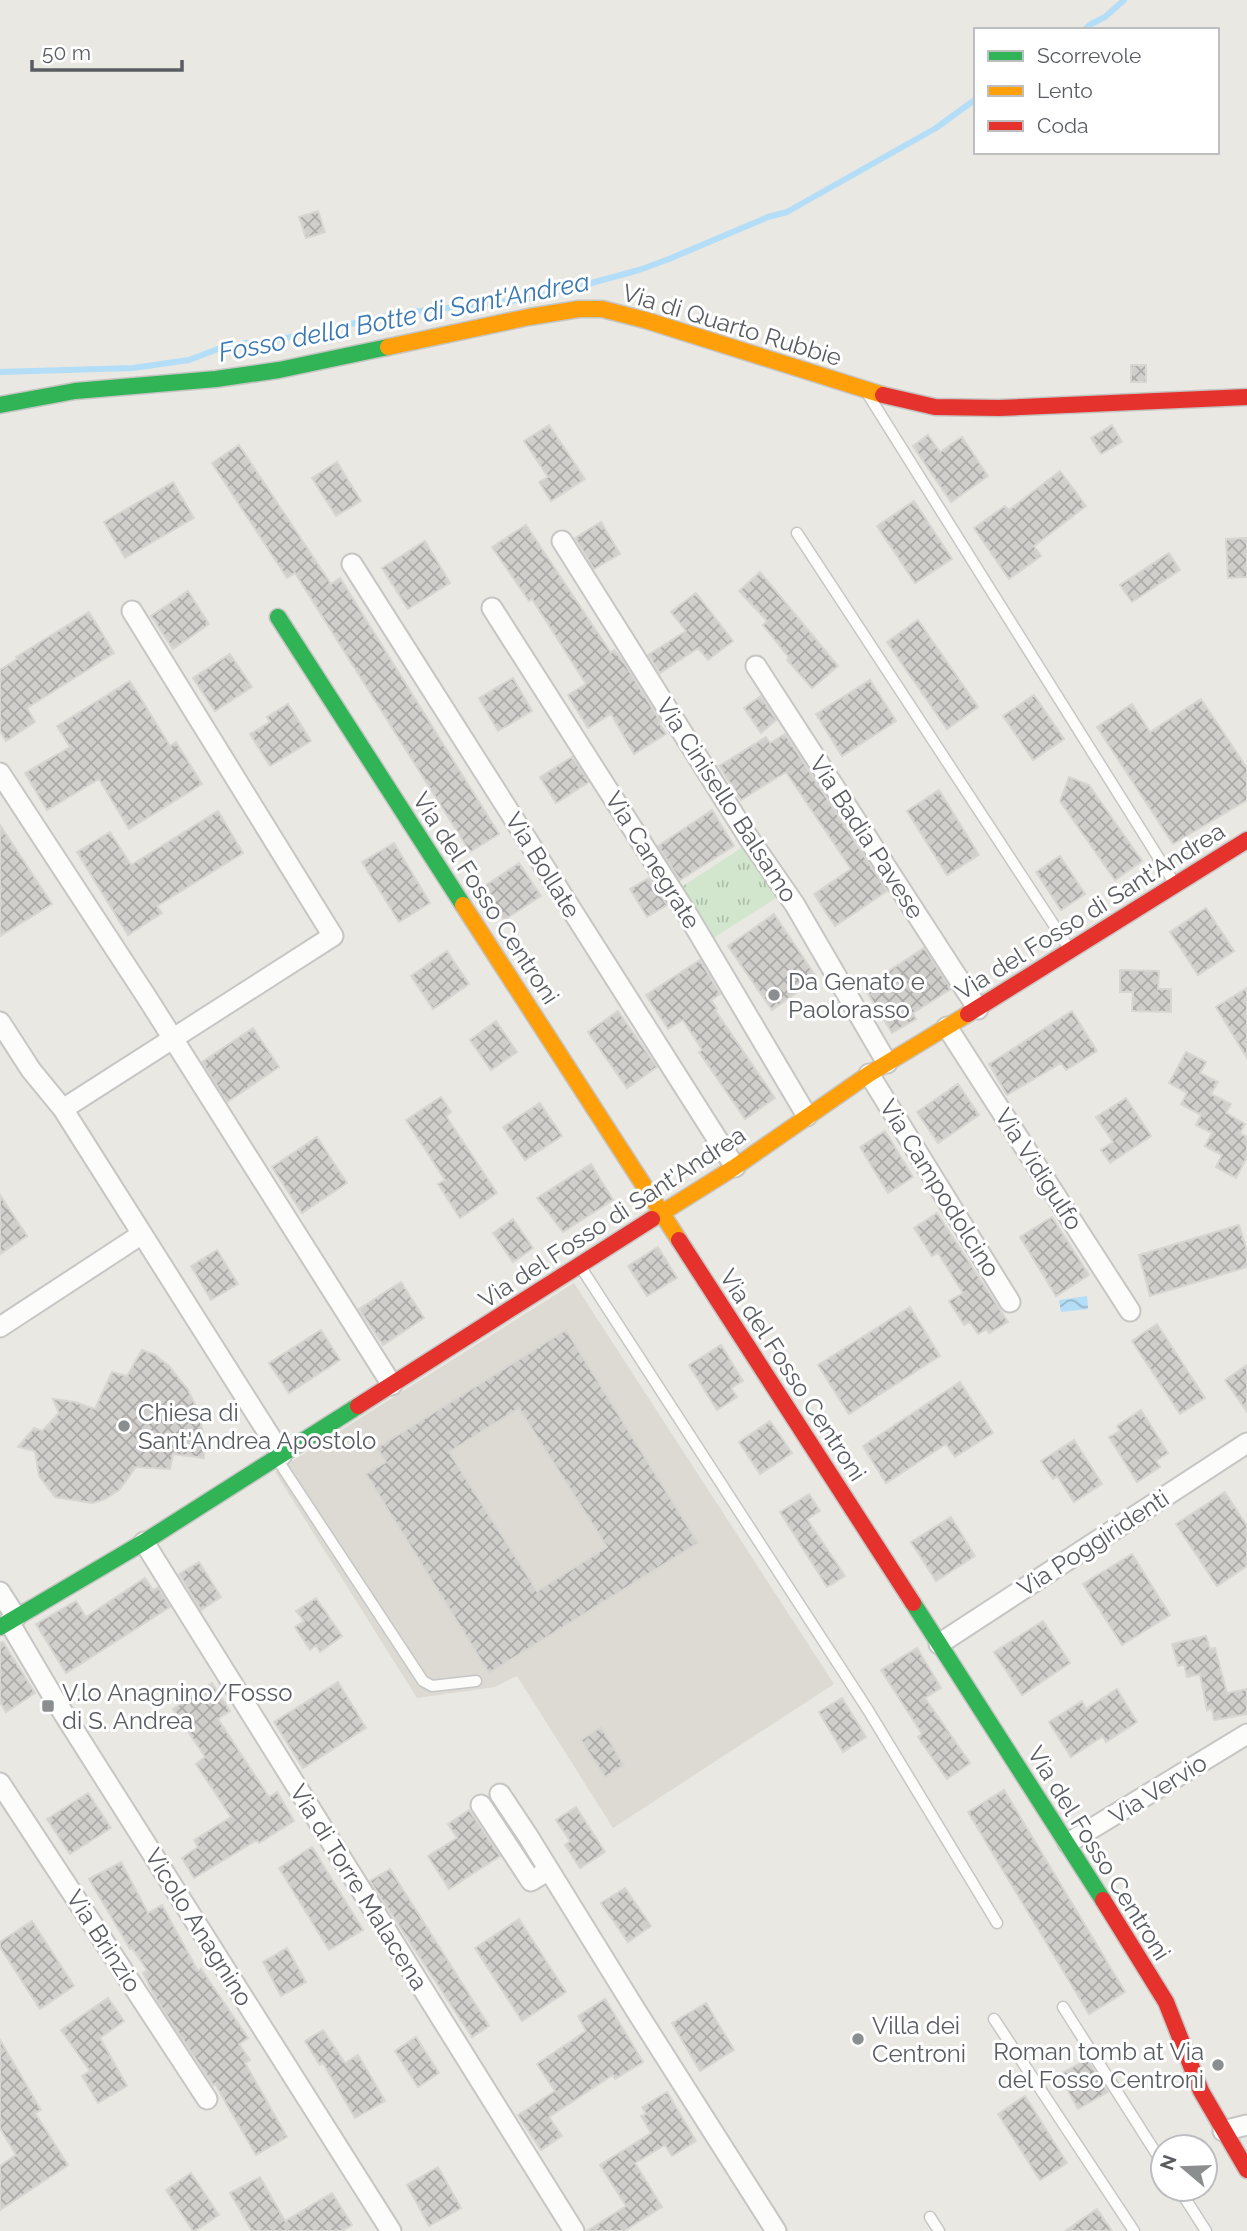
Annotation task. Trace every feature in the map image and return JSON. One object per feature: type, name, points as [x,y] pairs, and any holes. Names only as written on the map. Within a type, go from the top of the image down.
[{"type":"street","name":"Via di Quarto Rubbie","points":[[0,405],[94,388],[205,380],[279,370],[529,317],[586,308],[613,311],[667,326],[918,405],[960,408],[1247,397]]},
{"type":"street","name":"Via Cinisello Balsamo","points":[[562,541],[748,837],[795,905],[887,1062]]},
{"type":"street","name":"Via Bollate","points":[[352,564],[735,1167]]},
{"type":"street","name":"Via Canegrate","points":[[492,608],[689,917],[807,1116]]},
{"type":"street","points":[[63,1109],[332,936],[132,611]]},
{"type":"street","name":"Via del Fosso Centroni","points":[[278,617],[1068,1843],[1166,2001],[1197,2082],[1247,2170]]},
{"type":"street","name":"Via Badia Pavese","points":[[756,666],[978,1009]]},
{"type":"street","points":[[0,773],[173,1039],[392,1385]]},
{"type":"street","name":"Via del Fosso di Sant'Andrea","points":[[8,1622],[144,1542],[279,1457],[735,1167],[869,1073],[978,1009],[1247,840]]},
{"type":"street","points":[[0,1022],[31,1070],[63,1109],[279,1457]]},
{"type":"street","name":"Via Vidigulfo","points":[[947,1027],[1130,1311]]},
{"type":"street","name":"Via Campodolcino","points":[[869,1073],[1010,1302]]},
{"type":"street","points":[[0,1327],[142,1234]]},
{"type":"street","name":"Via Poggiridenti","points":[[939,1644],[1247,1443]]},
{"type":"street","name":"Via di Torre Malacena","points":[[144,1542],[574,2231]]},
{"type":"street","name":"Vicolo Anagnino","points":[[0,1592],[8,1622],[55,1700],[391,2231]]},
{"type":"street","name":"Via Vervio","points":[[1068,1843],[1247,1734]]},
{"type":"street","name":"Via Brinzio","points":[[0,1783],[207,2099]]},
{"type":"street","points":[[500,1794],[776,2231]]},
{"type":"street","points":[[481,1805],[531,1881],[549,1870]]},
{"type":"street","points":[[1223,2131],[1247,2125]]},
{"type":"lane","points":[[866,389],[1176,885]]},
{"type":"lane","points":[[797,533],[1071,951]]},
{"type":"lane","points":[[580,1265],[868,1710],[997,1923]]},
{"type":"lane","points":[[279,1457],[423,1681],[432,1686],[476,1681]]},
{"type":"lane","points":[[1062,2007],[1149,2142]]},
{"type":"lane","points":[[995,2019],[1134,2231]]},
{"type":"lane","points":[[1188,2203],[1206,2231]]},
{"type":"lane","points":[[930,2217],[939,2231]]},
{"type":"shaded area","points":[[574,1283],[834,1684],[613,1828],[517,1676],[495,1687],[417,1698],[275,1472]]},
{"type":"green space","points":[[746,845],[779,896],[712,939],[680,888]]},
{"type":"water","points":[[1087,1296],[1088,1309],[1061,1312],[1059,1300]]},
{"type":"building","points":[[318,211],[325,232],[306,238],[299,217]]},
{"type":"building","points":[[1131,365],[1146,365],[1146,382],[1131,382]]},
{"type":"building","points":[[549,425],[585,479],[551,501],[539,482],[548,477],[524,441]]},
{"type":"building","points":[[1112,425],[1122,442],[1101,454],[1091,438]]},
{"type":"building","points":[[928,435],[940,452],[962,437],[988,476],[951,502],[913,446]]},
{"type":"building","points":[[239,445],[331,584],[340,578],[499,834],[470,852],[295,573],[287,578],[212,463]]},
{"type":"building","points":[[337,462],[361,501],[336,516],[312,478]]},
{"type":"building","points":[[1060,471],[1086,506],[1034,546],[1041,556],[1009,579],[974,528],[1005,506],[1009,510]]},
{"type":"building","points":[[173,482],[194,518],[125,558],[104,522]]},
{"type":"building","points":[[914,501],[952,559],[915,583],[877,526]]},
{"type":"building","points":[[601,522],[620,554],[594,569],[575,538]]},
{"type":"building","points":[[526,525],[611,653],[614,650],[623,661],[661,722],[659,723],[666,734],[634,754],[611,714],[588,728],[568,695],[586,684],[532,599],[529,601],[492,547]]},
{"type":"building","points":[[1247,538],[1247,577],[1228,578],[1226,539]]},
{"type":"building","points":[[425,541],[450,583],[408,609],[382,568]]},
{"type":"building","points":[[1169,553],[1180,570],[1132,602],[1120,585]]},
{"type":"building","points":[[760,572],[838,666],[812,688],[787,660],[789,658],[763,625],[767,621],[739,591]]},
{"type":"building","points":[[188,591],[209,624],[173,649],[151,616]]},
{"type":"building","points":[[696,593],[733,641],[708,660],[698,648],[660,673],[648,655],[686,631],[671,612]]},
{"type":"building","points":[[89,612],[114,653],[27,708],[35,722],[6,741],[0,731],[0,670],[17,659],[16,657]]},
{"type":"building","points":[[918,620],[978,707],[947,729],[887,642]]},
{"type":"building","points":[[230,654],[252,687],[215,711],[193,678]]},
{"type":"building","points":[[513,678],[532,711],[498,731],[479,698]]},
{"type":"building","points":[[870,680],[896,721],[842,756],[816,714]]},
{"type":"building","points":[[130,681],[170,746],[176,742],[202,784],[129,829],[99,779],[47,810],[25,773],[70,747],[57,726]]},
{"type":"building","points":[[1034,695],[1064,739],[1033,760],[1003,716]]},
{"type":"building","points":[[761,696],[776,720],[761,733],[744,708]]},
{"type":"building","points":[[1201,699],[1247,768],[1247,800],[1173,844],[1097,727],[1132,704],[1150,732]]},
{"type":"building","points":[[288,704],[311,741],[270,766],[250,734],[270,722],[267,717]]},
{"type":"building","points":[[785,734],[887,891],[835,926],[814,894],[851,869],[786,772],[741,800],[719,766],[766,737],[770,743]]},
{"type":"building","points":[[572,757],[589,782],[556,803],[540,777]]},
{"type":"building","points":[[1069,777],[1089,785],[1142,861],[1115,880],[1060,801]]},
{"type":"building","points":[[939,790],[979,855],[947,875],[907,811]]},
{"type":"building","points":[[712,810],[734,846],[680,880],[658,846]]},
{"type":"building","points":[[218,811],[243,853],[157,906],[162,913],[128,935],[77,852],[110,832],[131,865]]},
{"type":"building","points":[[0,825],[52,904],[0,936]]},
{"type":"building","points":[[394,843],[430,903],[399,922],[362,862]]},
{"type":"building","points":[[1060,856],[1085,894],[1061,910],[1036,872]]},
{"type":"building","points":[[519,863],[541,896],[504,920],[483,887]]},
{"type":"building","points":[[649,878],[667,905],[647,917],[630,889]]},
{"type":"building","points":[[1206,908],[1234,951],[1198,975],[1170,932]]},
{"type":"building","points":[[774,914],[817,978],[772,1010],[728,946]]},
{"type":"building","points":[[924,948],[951,989],[913,1013],[916,1019],[892,1033],[864,987]]},
{"type":"building","points":[[447,951],[469,984],[433,1009],[411,976]]},
{"type":"building","points":[[700,960],[720,994],[711,1000],[717,1009],[715,1010],[775,1098],[745,1119],[699,1052],[702,1050],[683,1020],[668,1029],[646,995]]},
{"type":"building","points":[[1120,970],[1159,971],[1158,989],[1171,989],[1171,1012],[1132,1011],[1133,992],[1120,992]]},
{"type":"building","points":[[1247,988],[1247,1058],[1216,1007]]},
{"type":"building","points":[[618,1011],[657,1067],[627,1088],[588,1032]]},
{"type":"building","points":[[1072,1011],[1097,1051],[1066,1070],[1061,1063],[1007,1095],[989,1064]]},
{"type":"building","points":[[496,1021],[517,1052],[491,1070],[470,1040]]},
{"type":"building","points":[[253,1028],[279,1067],[227,1102],[202,1062]]},
{"type":"building","points":[[1186,1052],[1206,1062],[1200,1073],[1218,1082],[1211,1094],[1231,1104],[1226,1113],[1245,1124],[1240,1133],[1247,1137],[1247,1157],[1236,1178],[1216,1167],[1222,1155],[1205,1146],[1212,1133],[1196,1125],[1201,1115],[1181,1104],[1187,1093],[1169,1083]]},
{"type":"building","points":[[958,1084],[979,1115],[938,1143],[917,1112]]},
{"type":"building","points":[[441,1097],[451,1112],[446,1116],[497,1193],[460,1218],[438,1184],[445,1180],[406,1120]]},
{"type":"building","points":[[1126,1098],[1151,1136],[1110,1163],[1101,1150],[1113,1142],[1096,1117]]},
{"type":"building","points":[[540,1103],[562,1136],[525,1160],[503,1127]]},
{"type":"building","points":[[885,1131],[913,1177],[888,1193],[860,1147]]},
{"type":"building","points":[[317,1137],[347,1183],[302,1213],[272,1167]]},
{"type":"building","points":[[591,1164],[613,1200],[563,1232],[537,1198]]},
{"type":"building","points":[[0,1195],[27,1236],[0,1254]]},
{"type":"building","points":[[937,1213],[1008,1322],[989,1333],[987,1329],[978,1334],[970,1322],[964,1325],[949,1301],[963,1293],[938,1253],[932,1256],[914,1228]]},
{"type":"building","points":[[1052,1217],[1089,1275],[1056,1296],[1020,1237]]},
{"type":"building","points":[[513,1219],[533,1248],[513,1262],[493,1233]]},
{"type":"building","points":[[1239,1225],[1247,1251],[1247,1267],[1150,1296],[1139,1255]]},
{"type":"building","points":[[658,1247],[677,1278],[647,1296],[628,1266]]},
{"type":"building","points":[[217,1250],[238,1284],[211,1300],[191,1266]]},
{"type":"building","points":[[401,1282],[424,1318],[383,1345],[359,1309]]},
{"type":"building","points":[[910,1307],[940,1356],[849,1414],[818,1365]]},
{"type":"building","points":[[1157,1324],[1205,1398],[1180,1414],[1132,1341]]},
{"type":"building","points":[[321,1330],[340,1360],[289,1393],[269,1363]]},
{"type":"building","points":[[566,1330],[698,1543],[489,1673],[366,1474],[386,1462],[377,1448]],"holes":[[[519,1408],[607,1547],[537,1591],[449,1452]]]},
{"type":"building","points":[[721,1345],[743,1381],[731,1388],[737,1397],[717,1410],[689,1365]]},
{"type":"building","name":"Chiesa di Sant'Andrea Apostolo","points":[[142,1350],[155,1355],[169,1366],[188,1390],[198,1410],[203,1433],[204,1458],[173,1454],[170,1469],[136,1467],[119,1490],[92,1503],[55,1497],[39,1476],[35,1451],[18,1447],[34,1428],[42,1431],[59,1413],[53,1399],[75,1402],[95,1409],[112,1372],[127,1376]]},
{"type":"building","points":[[1247,1365],[1247,1412],[1225,1380]]},
{"type":"building","points":[[960,1382],[993,1433],[955,1457],[946,1444],[886,1483],[863,1446]]},
{"type":"building","points":[[1141,1410],[1168,1453],[1156,1461],[1160,1467],[1137,1482],[1109,1437],[1120,1431],[1117,1426]]},
{"type":"building","points":[[770,1421],[792,1453],[760,1474],[739,1442]]},
{"type":"building","points":[[1074,1440],[1102,1484],[1074,1502],[1057,1476],[1053,1479],[1041,1461]]},
{"type":"building","points":[[1225,1492],[1247,1526],[1247,1566],[1217,1586],[1176,1524]]},
{"type":"building","points":[[809,1494],[820,1511],[807,1519],[845,1576],[827,1587],[780,1512]]},
{"type":"building","points":[[951,1517],[975,1556],[936,1581],[911,1542]]},
{"type":"building","points":[[1132,1554],[1170,1615],[1122,1645],[1083,1584]]},
{"type":"building","points":[[199,1562],[221,1597],[201,1610],[179,1574]]},
{"type":"building","points":[[145,1578],[153,1590],[158,1587],[170,1607],[66,1673],[36,1624],[76,1601],[86,1617]]},
{"type":"building","points":[[316,1598],[342,1636],[320,1652],[316,1645],[310,1650],[295,1627],[304,1621],[296,1611]]},
{"type":"building","points":[[1043,1621],[1070,1663],[1022,1695],[994,1652]]},
{"type":"building","points":[[1206,1636],[1210,1649],[1215,1648],[1227,1693],[1247,1689],[1247,1714],[1214,1720],[1212,1709],[1207,1710],[1200,1674],[1187,1677],[1184,1664],[1178,1666],[1172,1644]]},
{"type":"building","points":[[3,1642],[35,1693],[6,1712],[0,1702],[0,1643]]},
{"type":"building","points":[[917,1648],[941,1688],[925,1698],[970,1763],[947,1779],[918,1737],[922,1734],[881,1670]]},
{"type":"building","points":[[338,1682],[366,1728],[303,1768],[274,1722]]},
{"type":"building","points":[[212,1683],[230,1711],[218,1719],[269,1797],[277,1792],[294,1821],[194,1878],[182,1858],[198,1847],[194,1840],[231,1817],[196,1764],[205,1757],[173,1709]]},
{"type":"building","points":[[1117,1689],[1137,1722],[1106,1742],[1103,1736],[1071,1757],[1049,1722],[1082,1701],[1086,1709]]},
{"type":"building","points":[[842,1698],[866,1737],[843,1752],[819,1712]]},
{"type":"building","points":[[601,1727],[624,1765],[605,1777],[581,1740]]},
{"type":"building","points":[[1004,1790],[1125,1992],[1089,2014],[968,1812]]},
{"type":"building","points":[[88,1793],[111,1828],[70,1854],[47,1819]]},
{"type":"building","points":[[576,1807],[605,1852],[580,1868],[565,1845],[570,1841],[556,1820]]},
{"type":"building","points":[[469,1810],[500,1856],[449,1889],[428,1856],[457,1838],[448,1824]]},
{"type":"building","points":[[312,1847],[363,1930],[329,1950],[279,1868]]},
{"type":"building","points":[[121,1862],[148,1913],[162,1905],[198,1971],[201,1969],[248,2038],[239,2044],[250,2060],[245,2063],[287,2137],[256,2155],[215,2084],[213,2085],[156,1999],[143,1973],[147,1970],[132,1948],[130,1949],[89,1879]]},
{"type":"building","points":[[390,1869],[489,2026],[472,2037],[370,1881]]},
{"type":"building","points":[[625,1888],[651,1926],[628,1942],[601,1903]]},
{"type":"building","points":[[519,1919],[566,1992],[522,2021],[475,1948]]},
{"type":"building","points":[[32,1921],[74,1986],[40,2009],[0,1947],[0,1942]]},
{"type":"building","points":[[287,1948],[306,1982],[281,1996],[263,1962]]},
{"type":"building","points":[[108,1998],[124,2021],[100,2038],[127,2086],[98,2103],[82,2076],[90,2071],[61,2030]]},
{"type":"building","points":[[605,1999],[643,2062],[615,2079],[613,2075],[549,2117],[562,2136],[541,2150],[518,2115],[555,2091],[537,2064],[586,2031],[578,2016]]},
{"type":"building","points":[[706,2003],[734,2050],[700,2071],[672,2023]]},
{"type":"building","points":[[323,2030],[345,2063],[358,2055],[385,2101],[355,2118],[323,2063],[320,2065],[305,2041]]},
{"type":"building","points":[[416,2037],[439,2073],[418,2087],[395,2051]]},
{"type":"building","points":[[0,2040],[41,2110],[35,2113],[68,2165],[0,2210],[0,2166],[16,2155],[0,2128]]},
{"type":"building","points":[[1087,2059],[1108,2092],[1078,2109],[1059,2075]]},
{"type":"building","points":[[667,2092],[696,2141],[672,2156],[665,2145],[635,2163],[662,2207],[624,2231],[587,2231],[626,2206],[600,2165],[651,2133],[641,2116],[646,2114],[642,2107]]},
{"type":"building","points":[[1025,2096],[1067,2163],[1040,2180],[998,2114]]},
{"type":"building","points":[[438,2167],[461,2208],[429,2226],[407,2185]]},
{"type":"building","points":[[191,2173],[219,2215],[195,2231],[166,2190]]},
{"type":"building","points":[[260,2177],[285,2221],[332,2193],[352,2225],[342,2231],[252,2231],[230,2193]]},
{"type":"building","points":[[1097,2209],[1112,2231],[1065,2231]]},
{"type":"waterway","name":"Fosso della Botte di Sant'Andrea","points":[[1086,28],[1105,17],[1124,0]]},
{"type":"waterway","name":"Fosso della Botte di Sant'Andrea","points":[[0,372],[133,368],[189,360],[218,349],[267,342],[402,313],[527,299],[639,270],[768,217],[787,212],[936,128],[974,100]]},
{"type":"traffic: fast","points":[[0,405],[75,391],[216,379],[279,370],[388,347]]},
{"type":"traffic: fast","points":[[278,617],[463,905]]},
{"type":"traffic: fast","points":[[0,1627],[144,1542],[358,1406]]},
{"type":"traffic: fast","points":[[913,1603],[1103,1900]]},
{"type":"traffic: slow","points":[[388,347],[529,317],[579,309],[602,309],[883,395]]},
{"type":"traffic: slow","points":[[463,905],[679,1240]]},
{"type":"traffic: slow","points":[[652,1219],[735,1167],[869,1074],[968,1014]]},
{"type":"traffic: jam","points":[[883,395],[935,407],[999,408],[1247,397]]},
{"type":"traffic: jam","points":[[968,1014],[1247,840]]},
{"type":"traffic: jam","points":[[358,1406],[652,1219]]},
{"type":"traffic: jam","points":[[679,1240],[913,1603]]},
{"type":"traffic: jam","points":[[1103,1900],[1166,2002],[1201,2091],[1247,2170]]},
{"type":"place","name":"Da Genato e Paolorasso","points":[[774,995]]},
{"type":"place","name":"Chiesa di Sant'Andrea Apostolo","points":[[124,1426]]},
{"type":"place","name":"V.lo Anagnino/Fosso di S. Andrea","points":[[48,1706]]},
{"type":"place","name":"Villa dei Centroni","points":[[858,2039]]},
{"type":"place","name":"Roman tomb at Via del Fosso Centroni","points":[[1218,2065]]}]
